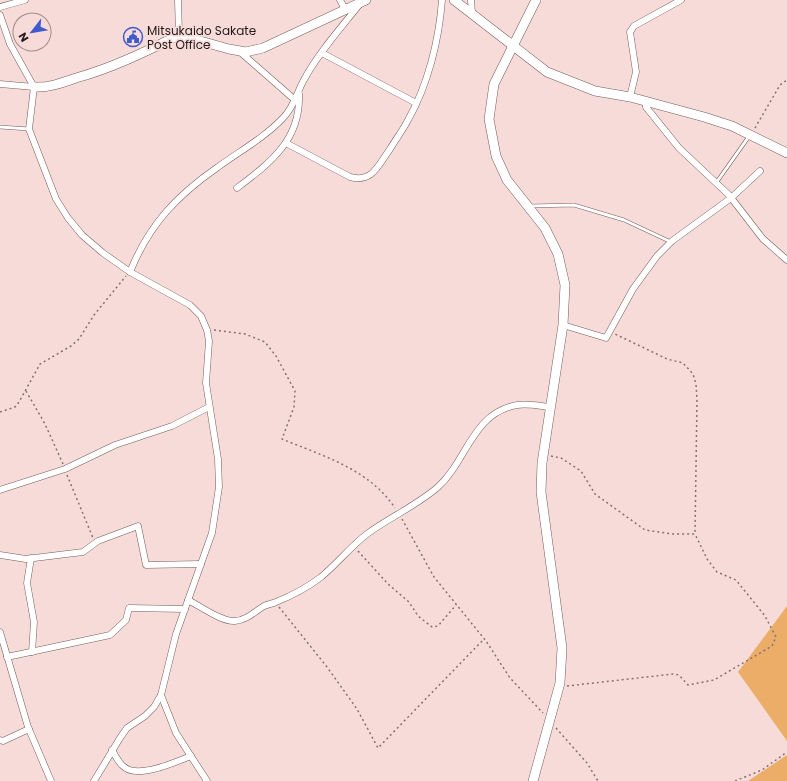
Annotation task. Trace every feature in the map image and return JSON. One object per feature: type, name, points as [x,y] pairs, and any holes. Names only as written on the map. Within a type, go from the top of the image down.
[{"type":"street","points":[[0,7],[25,0]]},
{"type":"street","points":[[178,0],[179,35]]},
{"type":"street","points":[[340,0],[345,9]]},
{"type":"street","points":[[286,143],[350,177],[360,180],[366,178],[377,168],[408,120],[416,103],[441,24],[442,0]]},
{"type":"street","points":[[454,0],[547,72],[595,91],[630,97],[704,117],[751,135],[787,153]]},
{"type":"street","points":[[471,0],[472,13]]},
{"type":"street","points":[[533,781],[559,687],[562,648],[541,492],[543,454],[563,325],[565,285],[558,254],[545,228],[507,180],[496,156],[489,119],[494,84],[536,0]]},
{"type":"street","points":[[630,97],[636,72],[630,45],[630,32],[634,26],[681,0]]},
{"type":"street","points":[[0,84],[43,88],[110,68],[179,35],[246,52],[263,48],[364,1]]},
{"type":"street","points":[[130,272],[139,248],[152,227],[168,208],[188,188],[261,138],[284,117],[295,100],[304,78],[364,1]]},
{"type":"street","points":[[0,15],[10,44],[34,87],[29,129],[56,199],[68,218],[82,235],[103,253],[130,272],[190,305],[201,316],[209,341],[206,383],[218,459],[219,487],[212,533],[176,634],[161,695],[154,707],[127,728],[94,781]]},
{"type":"street","points":[[239,51],[295,100]]},
{"type":"street","points":[[322,53],[416,103]]},
{"type":"street","points":[[237,188],[270,162],[286,143],[295,122],[299,107],[298,92]]},
{"type":"street","points":[[646,102],[646,106],[679,148],[731,198],[763,239],[787,260]]},
{"type":"street","points":[[563,325],[606,338],[633,289],[657,256],[671,242],[731,198],[760,172]]},
{"type":"street","points":[[188,600],[224,619],[233,621],[243,620],[266,605],[275,602],[320,578],[367,534],[437,488],[448,477],[458,462],[471,437],[488,418],[503,409],[518,404],[550,407]]},
{"type":"street","points":[[0,490],[65,469],[115,445],[172,426],[210,407]]},
{"type":"street","points":[[0,555],[31,558],[83,552],[98,542],[138,526],[146,565],[201,564]]},
{"type":"street","points":[[31,558],[27,583],[34,622],[32,652]]},
{"type":"street","points":[[7,657],[110,635],[126,620],[129,608],[185,609]]},
{"type":"street","points":[[0,632],[29,729],[51,781]]},
{"type":"street","points":[[161,695],[176,733],[207,781]]},
{"type":"street","points":[[0,740],[3,741],[29,729]]},
{"type":"street","points":[[112,750],[123,766],[129,770],[142,771],[191,756]]},
{"type":"lane","points":[[0,127],[29,129]]},
{"type":"lane","points":[[716,183],[751,135]]},
{"type":"lane","points":[[527,206],[574,205],[624,220],[671,242]]},
{"type":"path","points":[[751,135],[780,85],[787,80]]},
{"type":"path","points":[[0,412],[15,407],[20,402],[40,364],[71,346],[79,339],[94,315],[130,272]]},
{"type":"path","points":[[206,328],[245,334],[265,342],[276,356],[295,391],[294,407],[282,439],[354,469],[369,480],[388,498],[399,514],[434,577],[484,639],[510,678],[550,720],[587,763],[598,781]]},
{"type":"path","points":[[559,687],[673,674],[678,675],[688,685],[714,680],[772,646],[776,637],[765,616],[736,580],[717,572],[707,559],[695,534],[697,400],[696,384],[693,374],[683,363],[667,359],[610,331]]},
{"type":"path","points":[[543,454],[561,458],[581,471],[595,494],[645,530],[672,534],[695,534]]},
{"type":"path","points":[[354,546],[388,584],[409,602],[418,616],[432,627],[438,626],[456,605]]},
{"type":"path","points":[[275,602],[327,667],[357,709],[378,748],[484,639]]},
{"type":"path","points":[[735,781],[762,770],[787,752]]},
{"type":"shaded area","points":[[787,606],[787,741],[738,672]]},
{"type":"shaded area","points":[[787,755],[787,781],[748,781]]},
{"type":"place","name":"Mitsukaido Sakate Post Office","points":[[133,37]]}]
